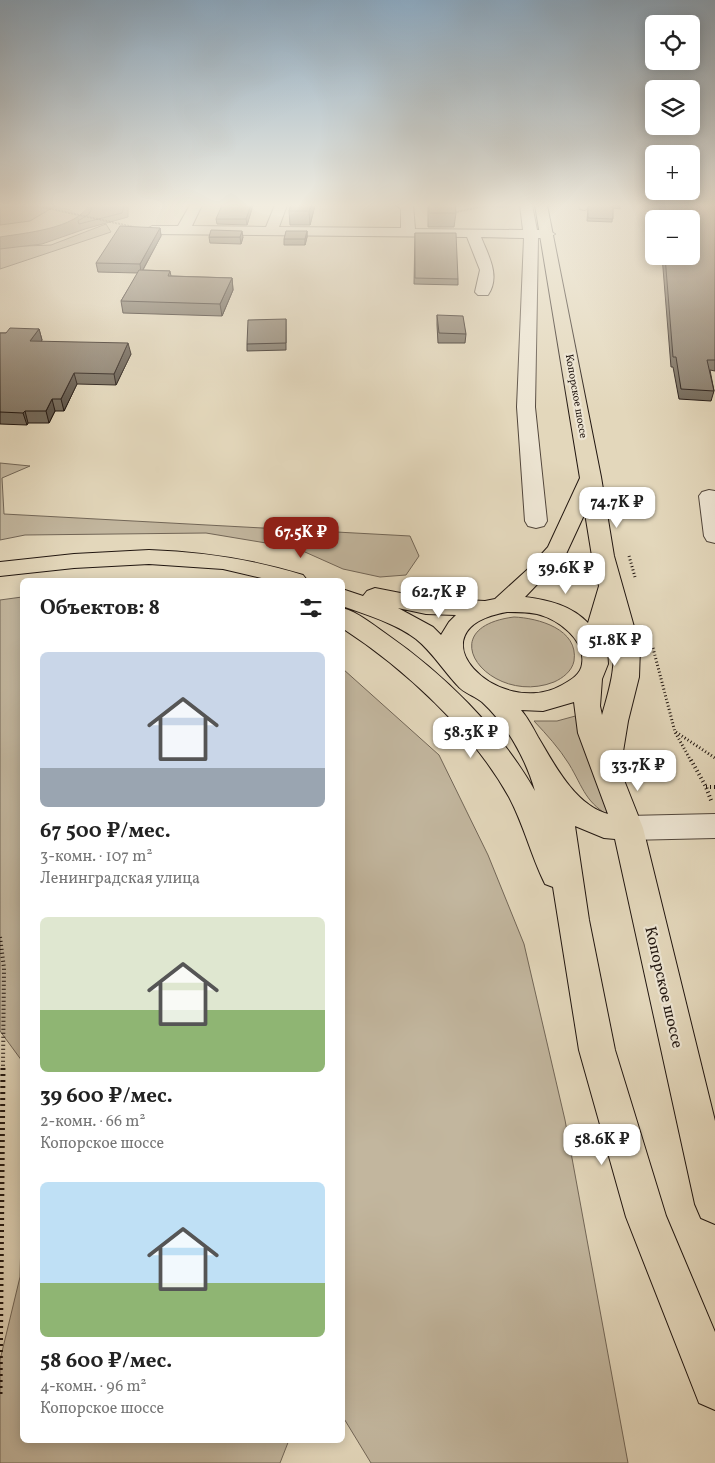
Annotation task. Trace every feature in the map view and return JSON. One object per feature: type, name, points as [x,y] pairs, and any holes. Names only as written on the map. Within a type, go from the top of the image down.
[{"type":"main road","name":"Копорское шоссе","points":[[548,273],[591,477],[602,556],[627,648],[626,677],[614,721],[607,772]]},
{"type":"main road","points":[[453,661],[450,645],[455,630],[467,617],[494,607],[536,574],[558,549],[591,477]]},
{"type":"main road","points":[[0,569],[93,559],[152,556],[222,563],[289,578]]},
{"type":"main road","points":[[491,695],[519,702],[548,701],[573,693],[589,679],[595,664],[594,649],[610,587]]},
{"type":"main road","points":[[345,588],[394,601],[426,606],[532,606],[560,614],[582,629],[594,649]]},
{"type":"main road","points":[[345,598],[390,614],[424,633],[453,661],[467,680],[491,695],[515,721],[544,773],[569,805],[587,819],[604,826],[628,828]]},
{"type":"main road","points":[[345,618],[378,638],[419,672],[455,706],[486,743],[520,791],[549,854],[573,920]]},
{"type":"main road","name":"Копорское шоссе","points":[[589,679],[587,706],[592,733],[628,828],[715,1204]]},
{"type":"main road","points":[[544,773],[561,830],[573,920],[597,1050],[646,1217],[715,1386]]},
{"type":"street","points":[[483,292],[486,273]]},
{"type":"street","points":[[536,520],[526,407],[537,273]]},
{"type":"street","points":[[709,496],[715,536]]},
{"type":"street","points":[[628,828],[714,815]]},
{"type":"path","points":[[629,556],[636,584]]},
{"type":"path","points":[[651,639],[675,732],[706,787],[714,815]]},
{"type":"path","points":[[675,732],[715,758]]},
{"type":"path","points":[[706,787],[715,787]]},
{"type":"path","points":[[0,937],[4,968],[4,997],[0,1394]]},
{"type":"shaded area","points":[[0,463],[30,466],[2,478],[4,514],[410,536],[419,556],[406,575],[380,577],[343,569],[296,548],[206,533],[25,535],[0,540]]},
{"type":"shaded area","points":[[20,597],[20,1058],[0,1031],[0,600]]},
{"type":"shaded area","points":[[514,617],[545,623],[564,633],[574,650],[573,665],[567,674],[554,682],[531,687],[509,684],[491,675],[478,663],[472,649],[475,635],[488,624]]},
{"type":"shaded area","points":[[345,671],[439,755],[488,855],[524,944],[565,1120],[628,1463],[371,1463],[345,1420]]},
{"type":"shaded area","points":[[579,715],[613,818],[596,807],[586,795],[565,758],[534,721],[557,721]]},
{"type":"shaded area","points":[[20,1277],[20,1443],[288,1443],[280,1463],[0,1463],[0,1360]]},
{"type":"building","points":[[137,273],[169,273],[168,276],[232,278],[220,304],[121,301]]},
{"type":"building","points":[[415,273],[458,273],[458,279],[415,278]]},
{"type":"building","points":[[666,273],[715,273],[715,360],[707,360],[714,391],[681,389],[676,357],[673,357]]},
{"type":"building","points":[[437,315],[463,316],[466,334],[439,333]]},
{"type":"building","points":[[286,319],[286,343],[247,344],[248,320]]},
{"type":"building","points":[[10,328],[39,329],[30,341],[128,343],[114,374],[74,373],[61,399],[52,399],[46,411],[0,412],[0,333],[6,333]]}]
